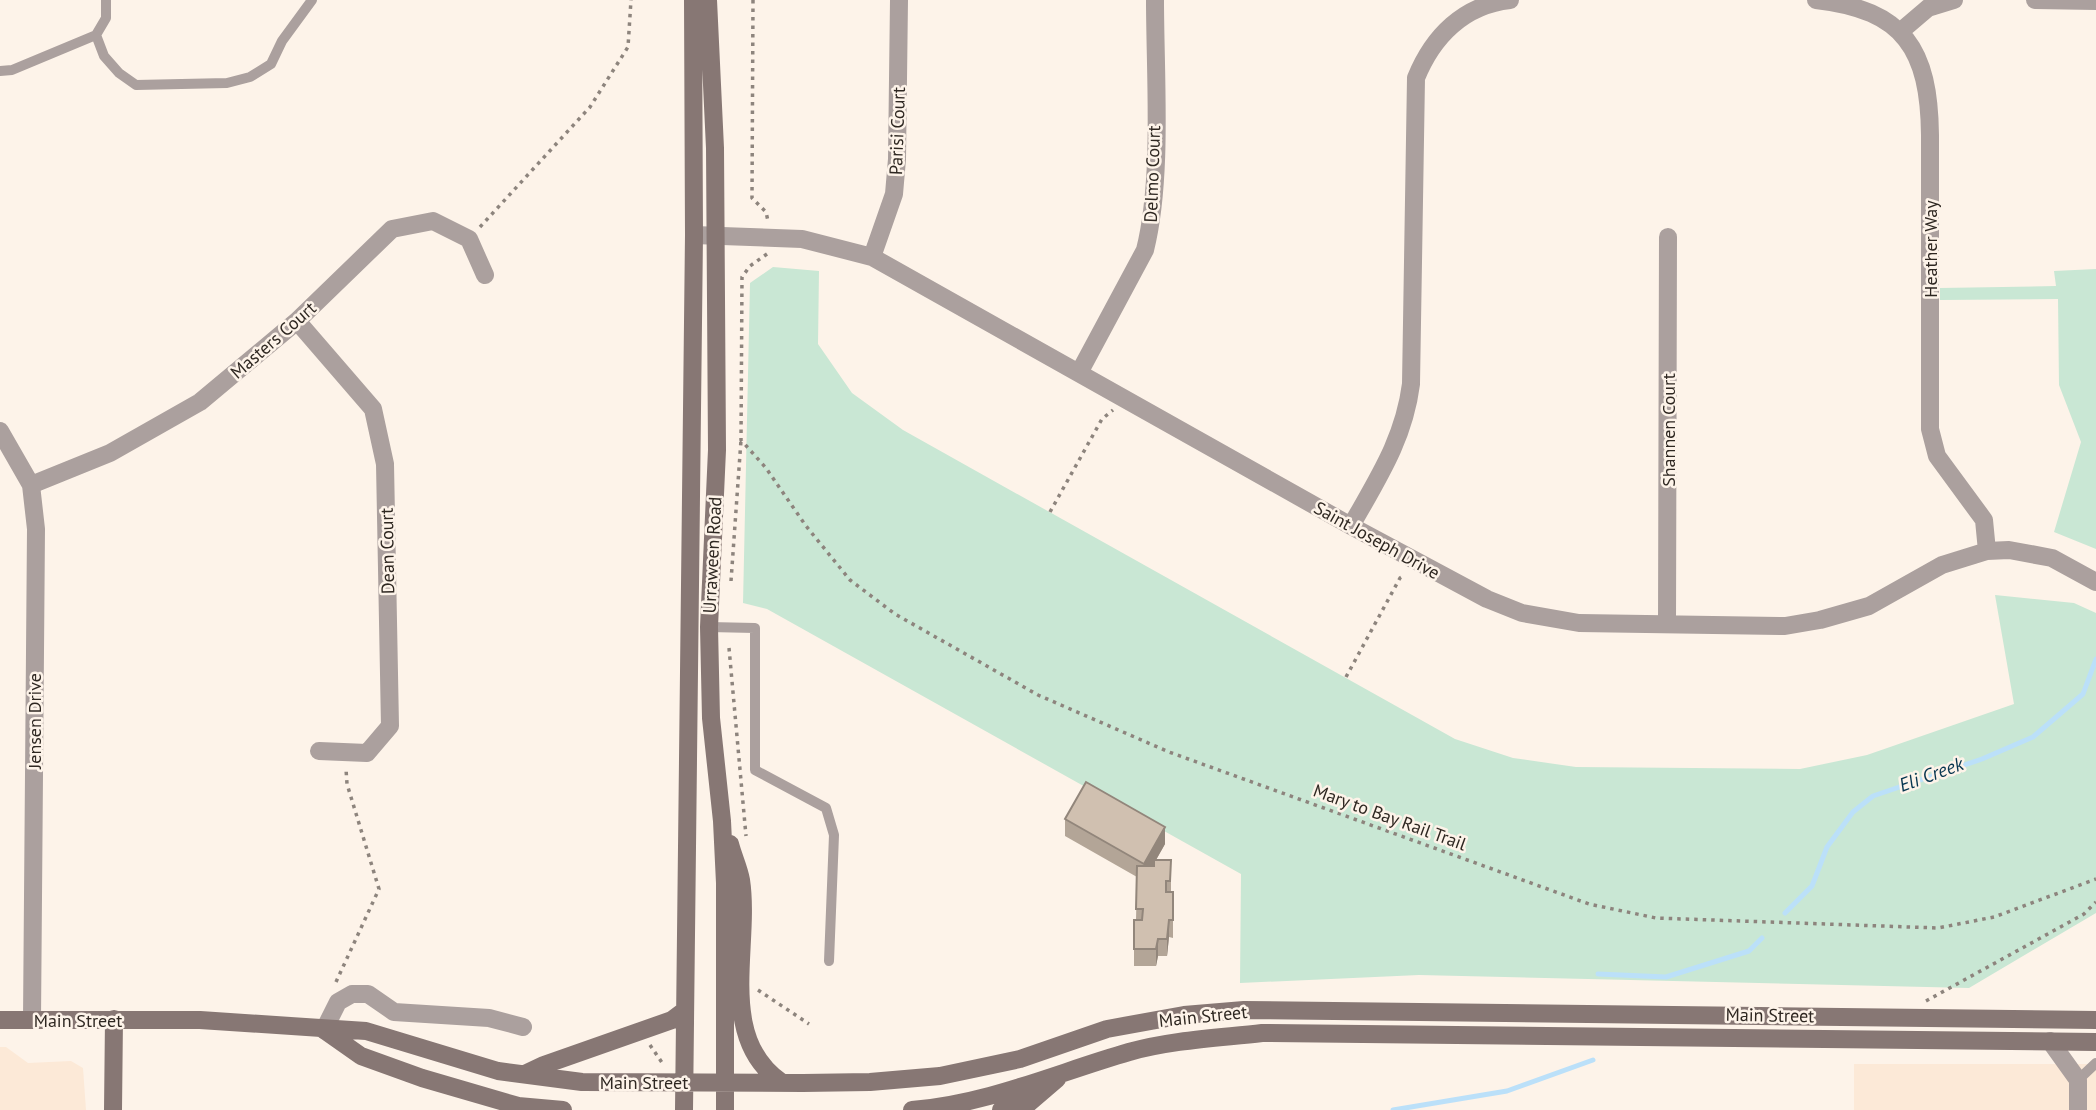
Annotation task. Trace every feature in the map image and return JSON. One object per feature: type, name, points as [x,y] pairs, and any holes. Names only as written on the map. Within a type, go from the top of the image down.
[{"type":"main road","name":"Urraween Road","points":[[684,1110],[694,235],[693,0]]},
{"type":"main road","name":"Urraween Road","points":[[708,0],[716,236],[717,450],[709,627],[711,718],[722,821],[725,1110]]},
{"type":"main road","points":[[722,821],[741,881],[741,1002],[747,1034],[764,1070],[781,1082]]},
{"type":"main road","name":"Main Street","points":[[0,1020],[200,1020],[366,1031],[498,1071],[582,1082],[870,1083],[940,1076],[1020,1059],[1107,1029],[1184,1015],[1244,1010],[2096,1020]]},
{"type":"main road","points":[[525,1074],[672,1020],[684,1011]]},
{"type":"main road","points":[[113,1110],[114,1019]]},
{"type":"main road","points":[[324,1030],[361,1056],[422,1078],[518,1106],[563,1110]]},
{"type":"main road","name":"Main Street","points":[[912,1110],[981,1100],[1131,1052],[1189,1040],[1262,1033],[2088,1042]]},
{"type":"main road","points":[[1001,1110],[1028,1103],[1065,1073]]},
{"type":"street","name":"Parisi Court","points":[[872,257],[894,194],[899,0]]},
{"type":"street","name":"Delmo Court","points":[[1079,373],[1145,250],[1149,231],[1154,171],[1155,0]]},
{"type":"street","points":[[1351,526],[1400,438],[1408,413],[1411,384],[1416,78],[1425,56],[1457,21],[1476,8],[1510,0]]},
{"type":"street","name":"Heather Way","points":[[1816,0],[1867,9],[1901,31],[1914,48],[1930,97],[1930,429],[1937,456],[1984,520],[1987,551]]},
{"type":"street","points":[[1901,31],[1928,8],[1954,0]]},
{"type":"street","points":[[2035,0],[2096,1]]},
{"type":"street","name":"Masters Court","points":[[31,485],[110,453],[200,402],[297,321],[392,229],[433,221],[470,239]]},
{"type":"street","name":"Saint Joseph Drive","points":[[694,235],[802,239],[872,257],[1351,526],[1487,599],[1522,612],[1579,623],[1785,625],[1820,620],[1869,606],[1942,565],[1987,551],[2008,550],[2052,558],[2096,582]]},
{"type":"street","name":"Shannen Court","points":[[1667,624],[1668,237]]},
{"type":"street","points":[[470,239],[485,275]]},
{"type":"street","name":"Dean Court","points":[[297,321],[373,409],[386,464],[390,726],[367,753],[319,751]]},
{"type":"street","name":"Jensen Drive","points":[[0,431],[31,485],[36,529],[32,1020]]},
{"type":"street","points":[[324,1030],[338,1002],[352,994],[368,994],[394,1012],[489,1018],[523,1027]]},
{"type":"street","points":[[2050,1041],[2078,1080],[2078,1110]]},
{"type":"lane","points":[[0,71],[12,70],[96,35],[106,18],[106,0]]},
{"type":"lane","points":[[96,35],[104,56],[136,85],[227,83],[250,77],[271,64],[282,41],[312,0]]},
{"type":"lane","points":[[709,627],[755,628],[755,770],[826,808],[834,835],[829,961]]},
{"type":"lane","points":[[2088,1042],[2096,1054]]},
{"type":"lane","points":[[2078,1080],[2096,1063]]},
{"type":"path","points":[[470,239],[590,107],[628,47],[631,0]]},
{"type":"path","points":[[1050,512],[1102,419],[1116,408],[1122,397]]},
{"type":"path","name":"Mary to Bay Rail Trail","points":[[766,468],[806,526],[850,580],[895,614],[1038,695],[1169,752],[1590,904],[1656,918],[1938,928],[1994,916],[2096,879]]},
{"type":"path","points":[[1346,677],[1400,578],[1411,573],[1418,562]]},
{"type":"path","points":[[335,984],[379,889],[348,784],[345,754]]},
{"type":"path","points":[[1917,1006],[2084,914],[2096,902]]},
{"type":"path","points":[[753,987],[809,1024]]},
{"type":"path","points":[[645,1038],[663,1060],[663,1069]]},
{"type":"shaded area","points":[[0,1047],[6,1047],[28,1063],[71,1061],[83,1068],[86,1110],[0,1110]]},
{"type":"shaded area","points":[[1854,1064],[2096,1064],[2096,1110],[1854,1110]]},
{"type":"green space","points":[[773,267],[819,271],[818,344],[852,393],[903,430],[1455,739],[1513,758],[1576,767],[1800,769],[1867,755],[2014,704],[1995,595],[2074,603],[2096,613],[2096,913],[1969,988],[1419,975],[1240,983],[1241,874],[767,609],[743,603],[750,283]]},
{"type":"green space","points":[[2096,269],[2096,549],[2054,532],[2081,442],[2059,385],[2058,299],[1940,300],[1940,288],[2056,286],[2054,271]]},
{"type":"building","points":[[1086,782],[1165,827],[1144,864],[1065,819]]},
{"type":"building","points":[[1154,860],[1171,860],[1170,881],[1166,881],[1166,892],[1173,892],[1173,920],[1169,920],[1167,939],[1158,939],[1156,949],[1134,949],[1134,920],[1142,920],[1143,909],[1136,909],[1137,866],[1154,866]]},
{"type":"waterway","name":"Eli Creek","points":[[1785,913],[1812,886],[1827,847],[1853,812],[1873,796],[1982,759],[2033,737],[2083,694],[2096,659]]},
{"type":"waterway","name":"Eli Creek","points":[[1598,974],[1666,977],[1749,951],[1762,938]]},
{"type":"waterway","name":"Eli Creek","points":[[1393,1110],[1507,1091],[1593,1060]]}]
